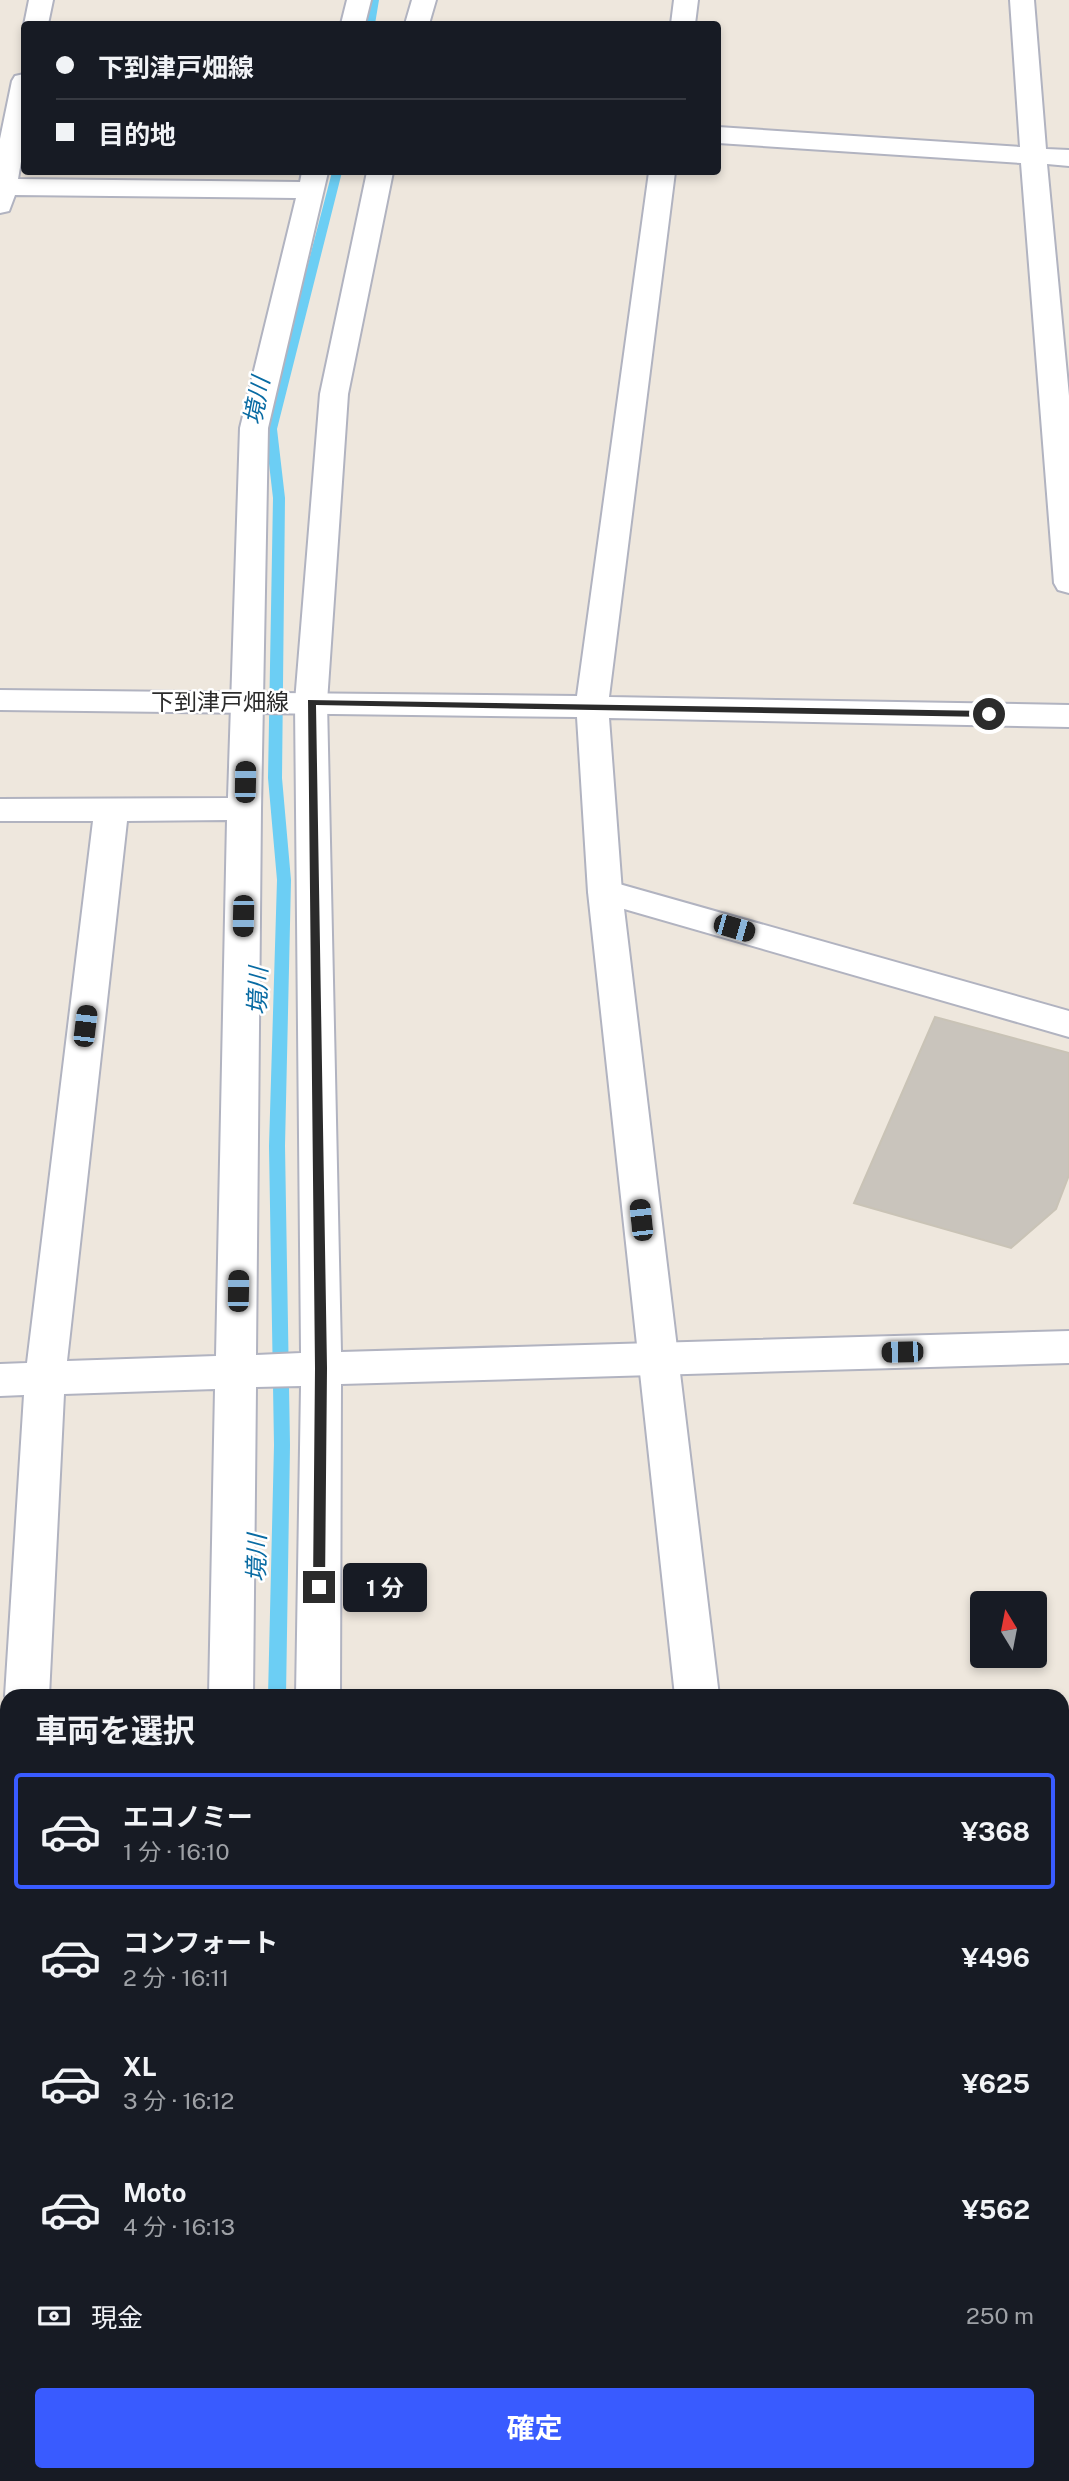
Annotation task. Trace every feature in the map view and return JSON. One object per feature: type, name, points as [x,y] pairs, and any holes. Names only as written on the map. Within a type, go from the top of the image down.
[{"type":"street","points":[[37,21],[41,0]]},
{"type":"street","points":[[354,21],[359,0]]},
{"type":"street","points":[[418,21],[424,0]]},
{"type":"street","points":[[683,21],[686,0]]},
{"type":"street","points":[[1022,0],[1032,155],[1065,435],[1069,583]]},
{"type":"street","points":[[21,100],[2,196],[312,181],[254,428],[244,809],[231,1689]]},
{"type":"street","points":[[721,135],[1069,158]]},
{"type":"street","points":[[318,1689],[321,1368],[312,702],[334,394],[379,175]]},
{"type":"street","points":[[662,175],[592,708],[605,892],[656,1357],[696,1689]]},
{"type":"street","name":"下到津戸畑線","points":[[0,701],[312,702],[1069,716]]},
{"type":"street","points":[[0,810],[244,809]]},
{"type":"street","points":[[27,1689],[45,1378],[110,810]]},
{"type":"street","points":[[605,892],[1069,1024]]},
{"type":"street","points":[[0,1380],[656,1357],[1068,1354]]},
{"type":"building","points":[[935,1017],[1069,1053],[1069,1175],[1056,1209],[1011,1248],[854,1203]]},
{"type":"waterway","name":"境川","points":[[370,21],[374,0]]},
{"type":"waterway","name":"境川","points":[[277,1689],[282,1445],[277,1146],[284,880],[275,778],[279,498],[271,429],[336,175]]},
{"type":"route","points":[[319,1587],[321,1368],[312,702],[989,714]]}]
